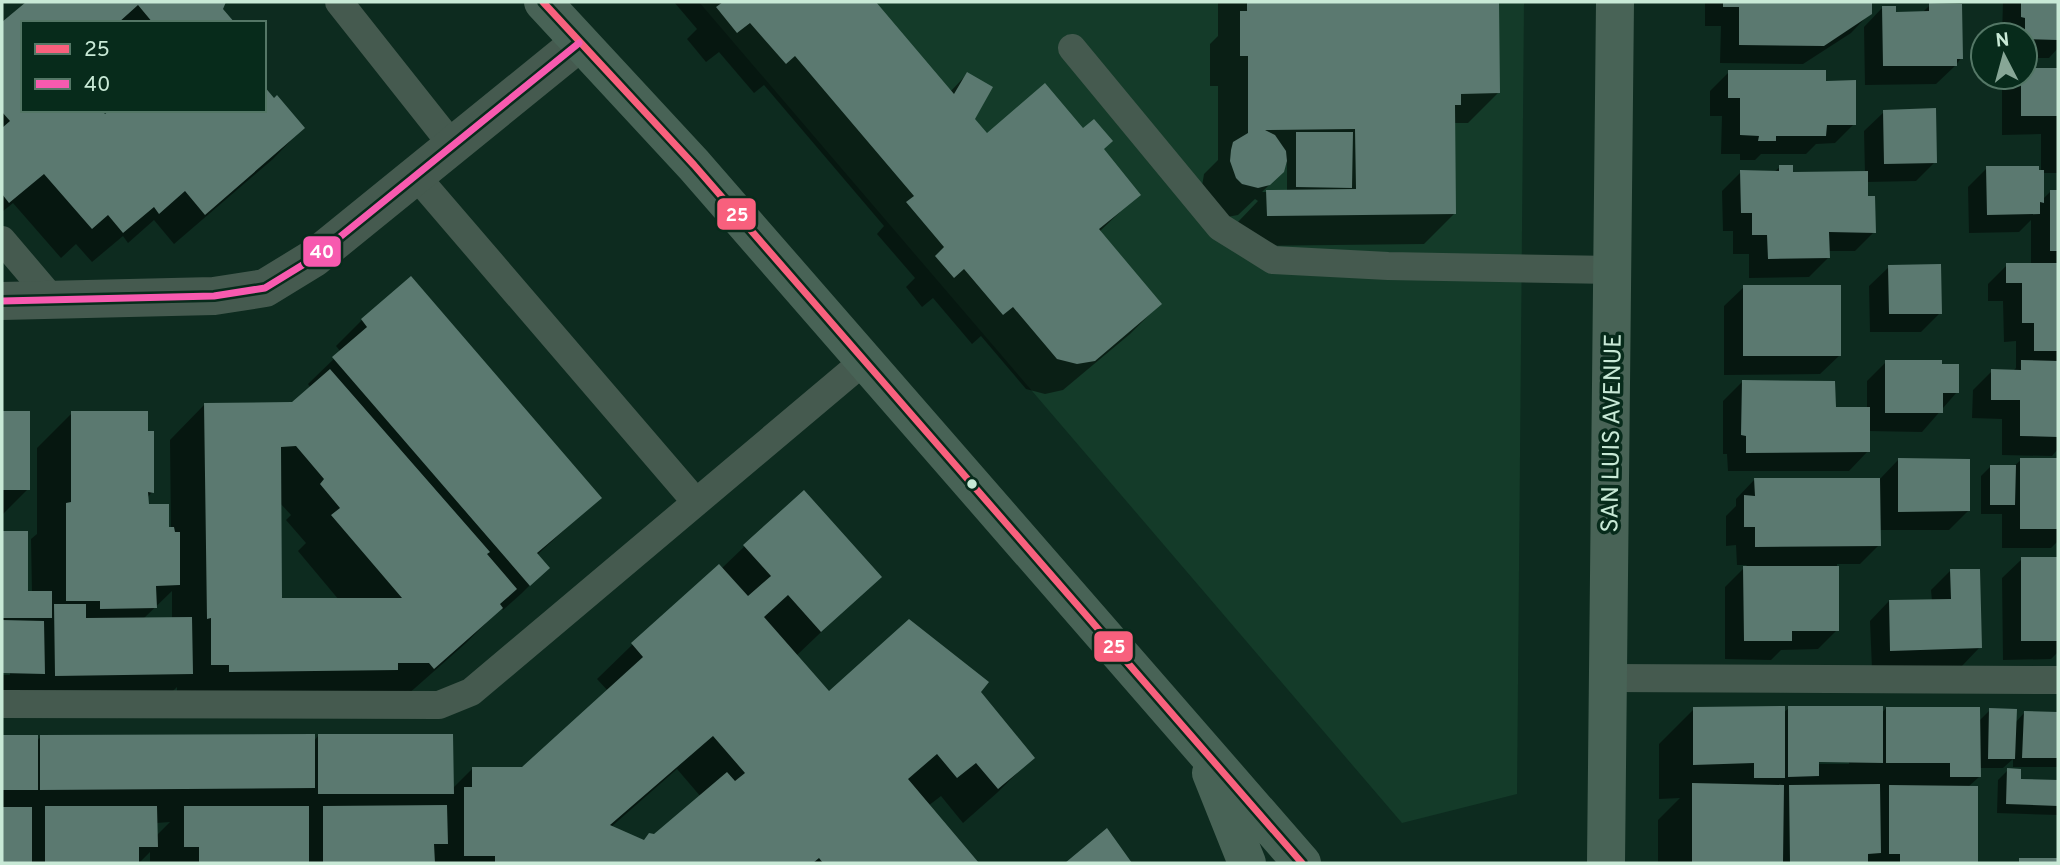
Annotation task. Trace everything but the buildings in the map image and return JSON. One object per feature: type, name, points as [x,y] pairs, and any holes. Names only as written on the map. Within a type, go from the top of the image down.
[{"type":"main road","points":[[543,2],[694,165],[1302,863]]},
{"type":"main road","name":"SAN LUIS AVENUE","points":[[1598,857],[1609,678],[1615,2]]},
{"type":"main road","points":[[1200,746],[1247,863]]},
{"type":"street","points":[[2,301],[214,296],[265,288],[314,258],[579,43]]},
{"type":"lane","points":[[339,2],[453,146]]},
{"type":"lane","points":[[1072,48],[1220,227],[1273,260],[1388,266],[1613,270]]},
{"type":"lane","points":[[416,176],[696,502]]},
{"type":"lane","points":[[2,240],[53,300]]},
{"type":"lane","points":[[2,704],[439,705],[471,692],[864,361]]},
{"type":"lane","points":[[1609,678],[2058,680]]},
{"type":"shaded area","points":[[699,2],[1524,2],[1517,794],[1402,823]]},
{"type":"transit line","name":"25","points":[[543,2],[694,165],[1302,863]]},
{"type":"transit line","name":"40","points":[[2,301],[214,296],[265,288],[314,258],[579,43]]}]
